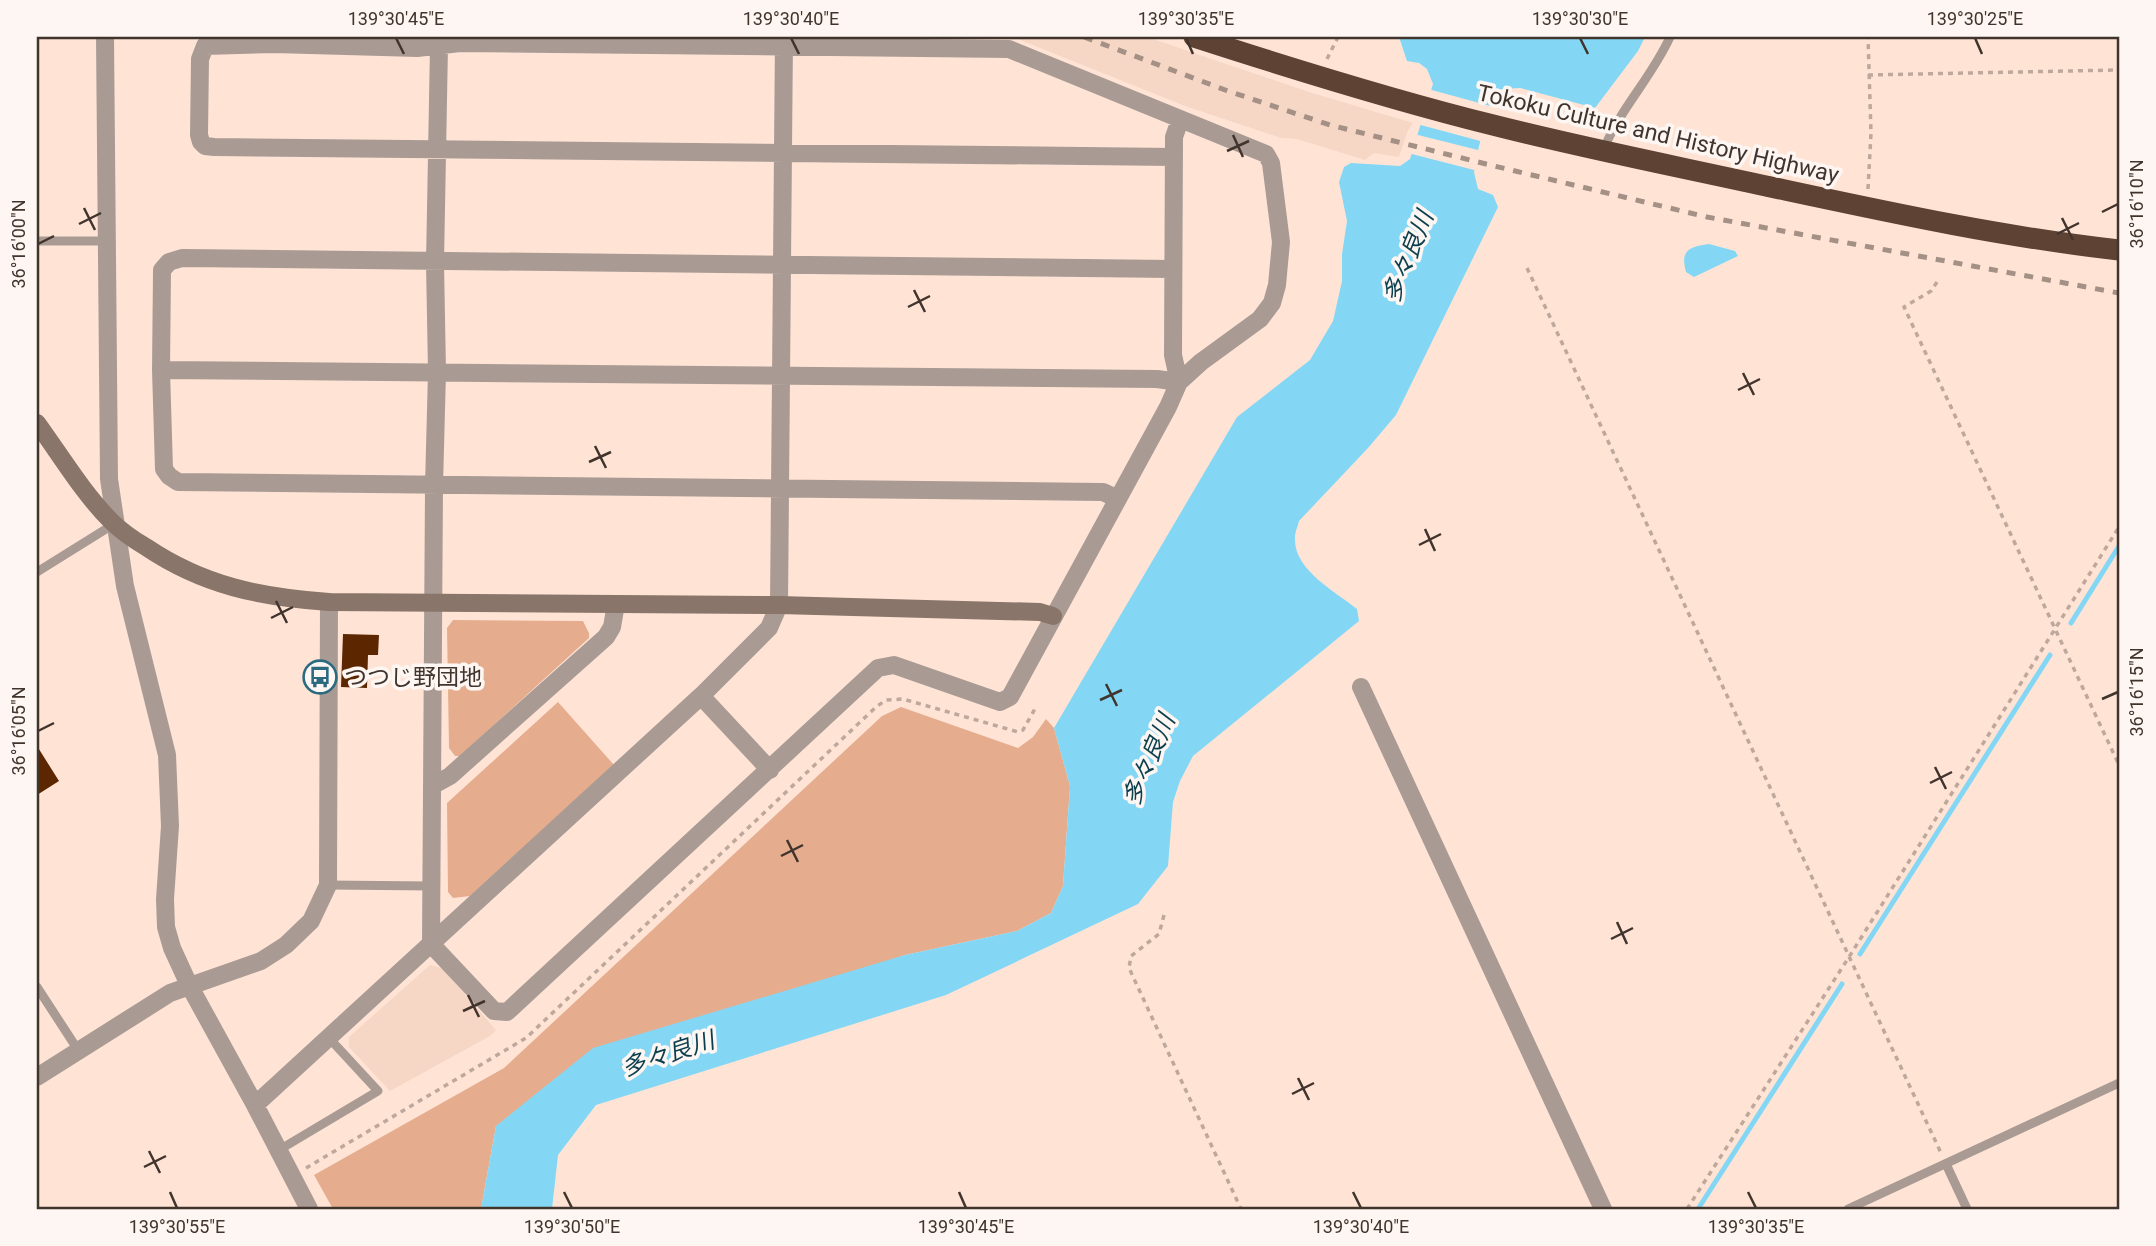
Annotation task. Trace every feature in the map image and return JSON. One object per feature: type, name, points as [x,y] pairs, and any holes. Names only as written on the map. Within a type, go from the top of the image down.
[{"type":"highway","name":"Tokoku Culture and History Highway","points":[[1194,37],[1319,77],[1494,126],[1864,207],[2081,246],[2119,250]]},
{"type":"street","points":[[105,37],[108,452],[114,524],[125,586],[167,755],[170,826],[165,899],[166,927],[172,948],[189,985],[309,1209]]},
{"type":"street","points":[[439,41],[437,151],[435,262],[438,372],[434,486],[432,944],[494,1011],[507,1012],[878,668],[894,665],[1000,702],[1010,697],[1168,407],[1179,382],[1266,312],[1275,295],[1282,242],[1271,163],[1266,154],[1009,48],[784,41],[460,43],[439,41],[272,41],[205,46],[200,59],[199,135],[205,146],[437,151],[1174,157]]},
{"type":"street","points":[[255,1105],[701,696],[769,628],[779,606],[784,41]]},
{"type":"street","points":[[1179,382],[1173,355],[1172,269],[1174,137],[1180,120]]},
{"type":"street","points":[[1118,499],[1103,492],[178,482],[164,469],[162,270],[169,262],[182,258],[1172,269]]},
{"type":"street","points":[[161,370],[1157,379],[1179,382]]},
{"type":"street","points":[[37,423],[100,509],[114,524],[164,560],[201,578],[283,598],[329,602],[434,601],[1040,612],[1053,616]]},
{"type":"street","points":[[37,1077],[170,993],[261,961],[286,945],[311,921],[328,885],[329,602]]},
{"type":"street","points":[[432,786],[450,776],[606,637],[612,627],[616,604]]},
{"type":"street","points":[[1362,687],[1603,1209]]},
{"type":"street","points":[[701,696],[770,770]]},
{"type":"lane","points":[[1603,151],[1610,133],[1658,62],[1670,37]]},
{"type":"lane","points":[[37,241],[105,242]]},
{"type":"lane","points":[[37,572],[114,524]]},
{"type":"lane","points":[[328,885],[431,886]]},
{"type":"lane","points":[[37,987],[78,1050]]},
{"type":"lane","points":[[279,1150],[378,1091],[329,1038]]},
{"type":"lane","points":[[1848,1209],[2119,1083]]},
{"type":"lane","points":[[1946,1164],[1967,1209]]},
{"type":"path","points":[[1868,37],[1870,170]]},
{"type":"path","points":[[1868,75],[2119,70]]},
{"type":"path","points":[[1527,268],[1946,1164]]},
{"type":"path","points":[[1937,282],[1931,290],[1904,307],[2119,765]]},
{"type":"path","points":[[1687,1209],[2119,527]]},
{"type":"path","points":[[290,1172],[315,1164],[526,1038],[886,700],[903,699],[1018,732],[1023,730],[1036,707]]},
{"type":"path","points":[[1164,915],[1159,934],[1131,956],[1129,968],[1241,1209]]},
{"type":"shaded area","points":[[799,37],[1007,37],[802,39]]},
{"type":"shaded area","points":[[1013,37],[1147,37],[1309,92],[1413,123],[1399,157],[1374,153],[1365,160],[1297,139],[1281,138],[1185,106]]},
{"type":"shaded area","points":[[453,620],[583,621],[589,638],[460,756],[455,756],[449,748],[447,628]]},
{"type":"shaded area","points":[[558,702],[614,765],[470,896],[453,898],[448,892],[447,803]]},
{"type":"shaded area","points":[[901,707],[1018,748],[1033,737],[1046,719],[1054,728],[1070,786],[1063,886],[1051,913],[1017,931],[905,955],[496,1126],[481,1209],[333,1209],[314,1175],[504,1068],[882,716]]},
{"type":"shaded area","points":[[430,965],[442,968],[496,1030],[490,1036],[390,1091],[349,1047],[349,1037]]},
{"type":"water","name":"多々良川","points":[[1399,37],[1645,37],[1638,51],[1595,108],[1520,88],[1502,89],[1492,99],[1474,172],[1478,189],[1493,195],[1498,207],[1396,415],[1299,521],[1296,531],[1296,549],[1308,570],[1357,609],[1359,621],[1193,756],[1173,802],[1168,866],[1138,904],[946,995],[596,1105],[558,1155],[552,1209],[481,1209],[496,1126],[593,1048],[905,955],[1017,931],[1051,913],[1063,886],[1070,786],[1054,728],[1237,417],[1310,360],[1333,321],[1342,281],[1342,254],[1347,221],[1339,182],[1344,167],[1351,163],[1400,166],[1410,159],[1433,84],[1427,69],[1419,63],[1407,61]]},
{"type":"water","points":[[1709,244],[1735,251],[1738,256],[1694,277],[1686,272],[1685,254],[1691,248]]},
{"type":"pier","points":[[1428,89],[1494,107],[1484,142],[1417,124]]},
{"type":"pier","points":[[1414,134],[1482,151],[1478,171],[1408,153]]},
{"type":"building","points":[[343,634],[379,635],[378,655],[368,655],[367,688],[341,687]]},
{"type":"building","points":[[37,746],[59,781],[37,795]]},
{"type":"waterway","points":[[2071,623],[2119,546]]},
{"type":"waterway","points":[[1860,954],[2050,655]]},
{"type":"waterway","points":[[1698,1209],[1842,984]]},
{"type":"railway","points":[[1084,37],[1228,91],[1330,125],[1486,164],[1707,217],[2119,293]]},
{"type":"place","name":"つつじ野団地","points":[[320,677]]}]
